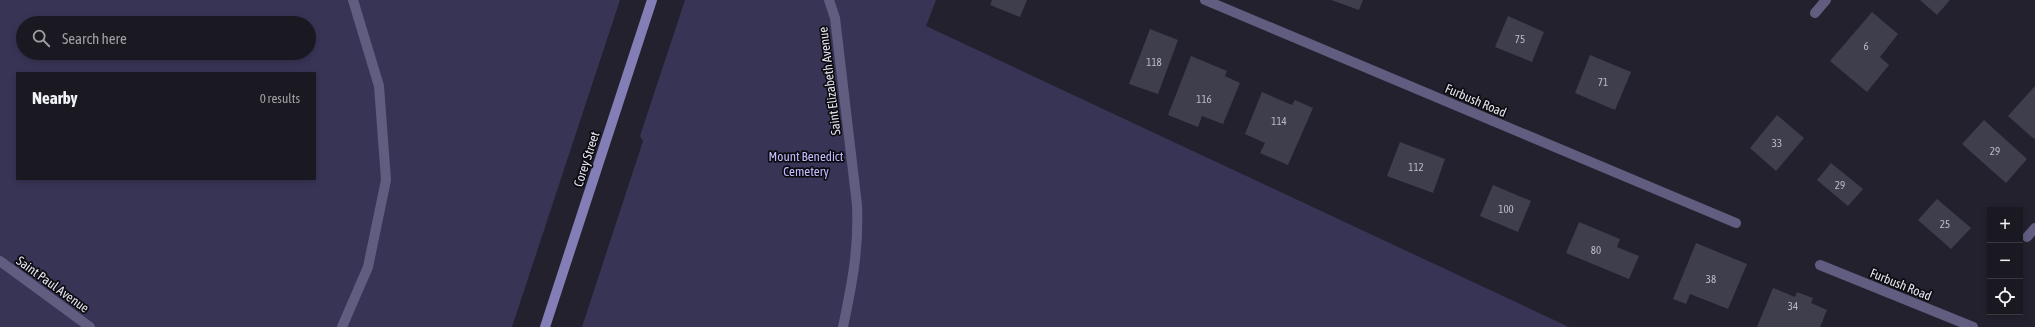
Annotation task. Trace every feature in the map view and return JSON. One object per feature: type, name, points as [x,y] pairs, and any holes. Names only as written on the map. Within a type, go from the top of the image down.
[{"type":"street","points":[[342,327],[368,267],[386,180],[379,86],[353,0]]},
{"type":"street","name":"Corey Street","points":[[545,327],[652,0]]},
{"type":"street","name":"Saint Elizabeth Avenue","points":[[829,0],[835,18],[858,221],[858,248],[843,327]]},
{"type":"street","name":"Furbush Road","points":[[1205,0],[1736,223]]},
{"type":"street","points":[[1815,13],[1826,0]]},
{"type":"street","points":[[2027,237],[2035,228]]},
{"type":"street","name":"Saint Paul Avenue","points":[[0,261],[90,327]]},
{"type":"street","name":"Furbush Road","points":[[1820,265],[1973,327]]},
{"type":"green space","points":[[0,0],[620,0],[512,327],[0,327]]},
{"type":"green space","name":"Mount Benedict Cemetery","points":[[685,0],[936,0],[926,26],[1569,327],[582,327],[643,141],[640,136]]},
{"type":"building","points":[[992,0],[1027,0],[1020,17],[990,5]]},
{"type":"building","points":[[1331,0],[1363,0],[1359,10]]},
{"type":"building","points":[[1920,0],[1950,0],[1937,15]]},
{"type":"building","points":[[1872,12],[1898,34],[1880,57],[1889,65],[1867,92],[1830,61]]},
{"type":"building","points":[[1508,16],[1544,32],[1532,62],[1495,47]]},
{"type":"building","points":[[1150,29],[1178,40],[1158,94],[1129,84]]},
{"type":"building","points":[[1590,55],[1631,72],[1615,110],[1575,93]]},
{"type":"building","points":[[1191,56],[1227,71],[1225,76],[1240,83],[1223,124],[1202,116],[1198,127],[1168,115]]},
{"type":"building","points":[[2035,86],[2035,138],[2034,139],[2008,116]]},
{"type":"building","points":[[1262,92],[1292,105],[1295,100],[1313,108],[1288,165],[1260,153],[1265,143],[1245,134]]},
{"type":"building","points":[[1777,115],[1804,138],[1776,171],[1750,148]]},
{"type":"building","points":[[1984,120],[2027,159],[2006,183],[1962,144]]},
{"type":"building","points":[[1400,142],[1445,159],[1433,193],[1387,176]]},
{"type":"building","points":[[1831,163],[1863,189],[1848,206],[1817,180]]},
{"type":"building","points":[[1493,185],[1531,201],[1518,232],[1480,216]]},
{"type":"building","points":[[1937,199],[1971,228],[1951,249],[1918,220]]},
{"type":"building","points":[[1579,222],[1620,239],[1617,247],[1639,256],[1629,279],[1566,253]]},
{"type":"building","points":[[1696,243],[1747,264],[1728,309],[1690,294],[1686,304],[1673,299]]},
{"type":"building","points":[[1773,288],[1795,297],[1797,292],[1813,298],[1811,303],[1827,310],[1820,327],[1757,327]]}]
